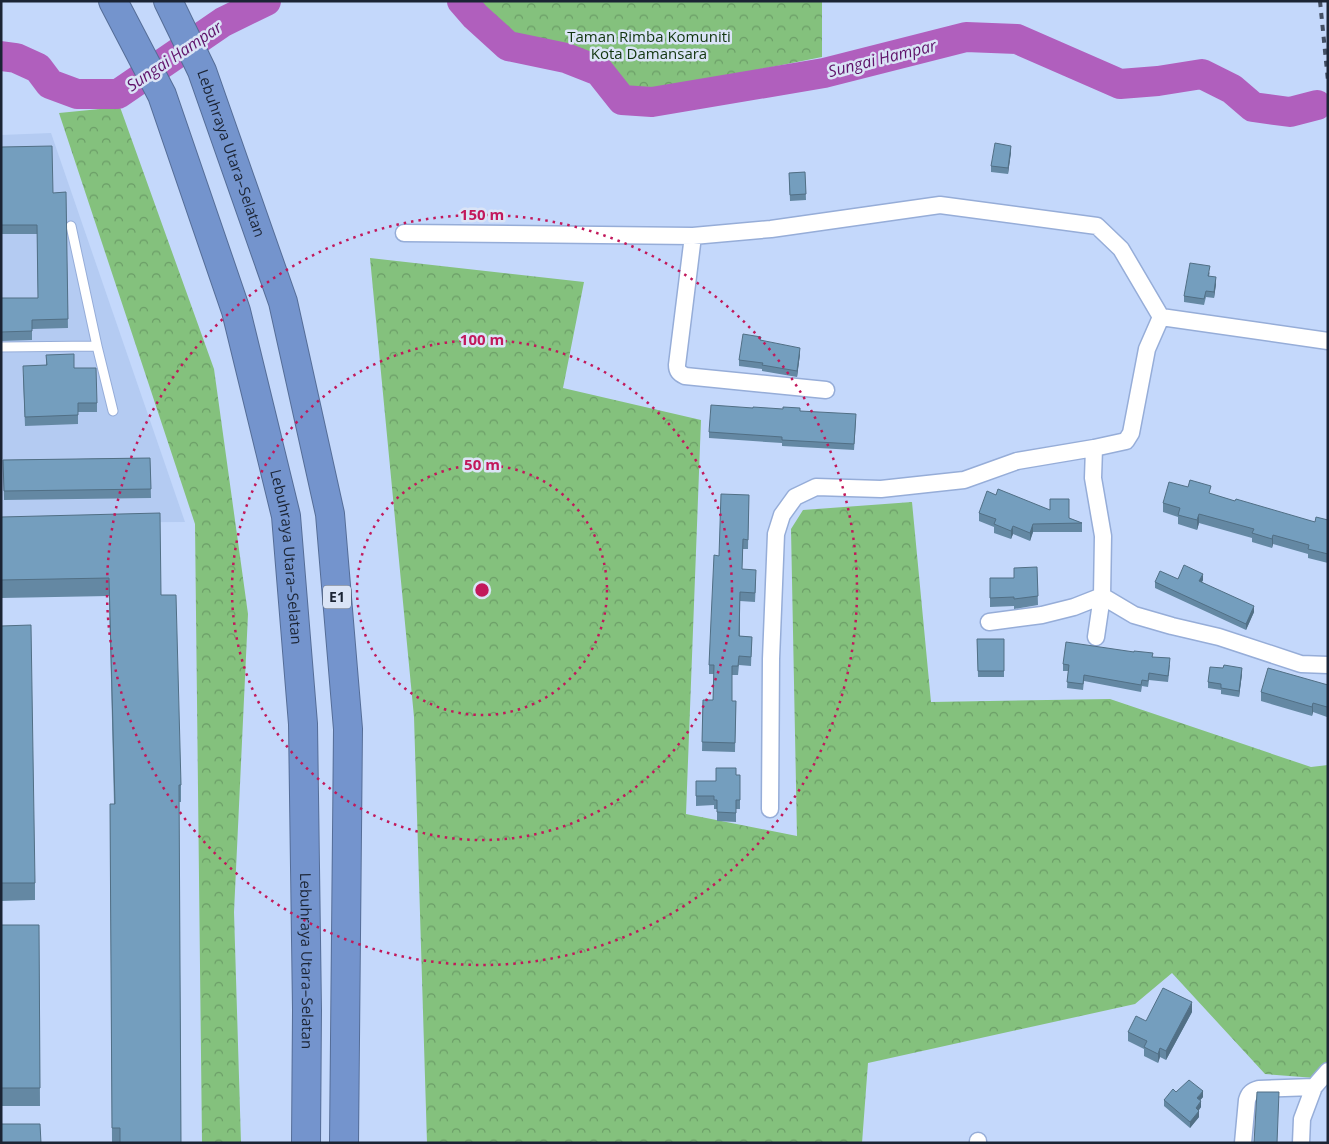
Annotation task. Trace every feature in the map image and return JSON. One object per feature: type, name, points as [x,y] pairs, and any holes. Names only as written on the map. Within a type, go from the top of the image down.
[{"type":"highway","name":"Lebuhraya Utara–Selatan","points":[[113,1],[162,95],[236,311],[286,516],[303,724],[307,1010],[306,1143]]},
{"type":"highway","name":"Lebuhraya Utara–Selatan","points":[[171,7],[202,70],[283,302],[330,514],[348,729],[344,1143]]},
{"type":"street","points":[[404,233],[693,236],[771,229],[940,205],[1097,226],[1120,249],[1161,317]]},
{"type":"street","points":[[693,236],[676,365],[677,370],[685,376],[826,390]]},
{"type":"street","points":[[1161,317],[1328,341]]},
{"type":"street","points":[[770,810],[771,659],[776,534],[782,515],[795,497],[816,487],[881,489],[964,480],[1017,461],[1121,443],[1129,438],[1147,349],[1161,317]]},
{"type":"street","points":[[1094,448],[1093,478],[1103,536],[1102,596],[1096,637]]},
{"type":"street","points":[[989,622],[1042,615],[1074,607],[1102,596]]},
{"type":"street","points":[[1102,596],[1134,615],[1219,637],[1301,664],[1328,665]]},
{"type":"street","points":[[1301,1143],[1302,1119],[1314,1087],[1328,1071]]},
{"type":"street","points":[[1243,1143],[1247,1100],[1253,1090],[1314,1087]]},
{"type":"lane","points":[[71,226],[113,411]]},
{"type":"lane","points":[[1,347],[97,346]]},
{"type":"shaded area","points":[[51,133],[185,522],[1,523],[1,135]]},
{"type":"green space","name":"Taman Rimba Komuniti Kota Damansara","points":[[475,1],[822,1],[822,57],[661,89],[625,88],[605,64],[569,46],[514,35]]},
{"type":"green space","points":[[120,107],[214,369],[248,614],[234,912],[241,1143],[202,1143],[195,524],[59,113]]},
{"type":"green space","points":[[370,258],[584,282],[563,388],[701,420],[686,814],[797,836],[791,529],[803,510],[912,502],[931,702],[1110,699],[1311,767],[1328,765],[1328,1079],[1265,1074],[1172,973],[1135,1004],[868,1063],[862,1143],[427,1143],[414,717]]},
{"type":"building","points":[[995,143],[1011,146],[1008,168],[991,166]]},
{"type":"building","points":[[52,146],[53,193],[66,192],[68,319],[32,320],[32,331],[1,332],[1,298],[38,298],[37,225],[1,225],[1,147]]},
{"type":"building","points":[[805,172],[806,194],[790,195],[789,173]]},
{"type":"building","points":[[1190,263],[1210,266],[1208,276],[1216,277],[1214,292],[1206,291],[1204,299],[1184,296]]},
{"type":"building","points":[[743,334],[761,337],[760,340],[800,348],[797,371],[762,365],[763,363],[739,360]]},
{"type":"building","points":[[74,354],[74,368],[96,368],[97,403],[78,403],[78,415],[25,417],[23,366],[47,365],[46,355]]},
{"type":"building","points":[[711,405],[753,408],[800,408],[800,411],[856,414],[854,444],[782,440],[782,437],[709,432]]},
{"type":"building","points":[[150,458],[151,489],[4,491],[3,460]]},
{"type":"building","points":[[1190,480],[1211,486],[1209,493],[1235,501],[1236,499],[1315,522],[1316,517],[1328,520],[1328,554],[1308,549],[1309,545],[1273,535],[1272,539],[1252,533],[1254,529],[1199,514],[1197,520],[1178,515],[1180,508],[1163,503],[1169,482],[1188,487]]},
{"type":"building","points":[[998,489],[1050,510],[1050,499],[1069,499],[1069,518],[1082,523],[1033,524],[1030,533],[1013,526],[1011,531],[994,524],[996,519],[979,513],[987,491],[996,495]]},
{"type":"building","points":[[721,494],[749,495],[748,540],[743,539],[742,569],[756,570],[755,593],[740,592],[739,636],[752,637],[751,657],[739,656],[738,666],[732,666],[732,701],[736,701],[735,743],[702,742],[703,700],[713,700],[714,665],[709,665],[714,555],[719,556]]},
{"type":"building","points":[[160,513],[161,595],[176,595],[181,785],[179,785],[181,1143],[120,1143],[120,1128],[112,1128],[110,804],[115,804],[109,578],[1,580],[1,517]]},
{"type":"building","points":[[1184,565],[1203,574],[1199,581],[1254,606],[1246,624],[1155,582],[1160,571],[1178,579]]},
{"type":"building","points":[[1037,567],[1038,596],[1014,599],[1014,597],[990,598],[990,578],[1014,578],[1014,568]]},
{"type":"building","points":[[31,625],[35,883],[1,883],[1,626]]},
{"type":"building","points":[[977,639],[1004,639],[1004,671],[978,671]]},
{"type":"building","points":[[1066,642],[1153,653],[1152,657],[1170,658],[1168,676],[1149,673],[1148,681],[1142,680],[1141,685],[1084,675],[1083,684],[1067,682],[1069,665],[1063,664]]},
{"type":"building","points":[[1224,665],[1242,668],[1239,691],[1221,688],[1221,684],[1208,682],[1210,667],[1223,668]]},
{"type":"building","points":[[1268,668],[1328,685],[1327,707],[1313,703],[1312,707],[1261,692]]},
{"type":"building","points":[[716,768],[736,768],[736,775],[740,775],[740,800],[736,800],[736,813],[717,812],[717,800],[714,800],[714,796],[696,796],[696,781],[716,781]]},
{"type":"building","points":[[1,925],[39,925],[40,1088],[1,1088]]},
{"type":"building","points":[[1163,988],[1192,1002],[1166,1051],[1160,1048],[1158,1054],[1144,1047],[1147,1041],[1128,1032],[1136,1016],[1146,1021]]},
{"type":"building","points":[[1189,1080],[1203,1091],[1197,1098],[1201,1101],[1196,1108],[1199,1111],[1190,1122],[1164,1100],[1173,1089],[1176,1092]]},
{"type":"building","points":[[1257,1092],[1279,1092],[1277,1143],[1254,1143]]},
{"type":"building","points":[[1,1124],[40,1124],[41,1143],[1,1143]]},
{"type":"waterway","name":"Sungai Hampar","points":[[1,56],[16,58],[38,68],[50,84],[77,94],[118,94],[223,22],[266,1]]},
{"type":"waterway","name":"Sungai Hampar","points":[[462,1],[475,16],[508,46],[566,58],[599,71],[622,100],[652,102],[824,73],[966,37],[1017,39],[1120,84],[1158,81],[1202,74],[1232,89],[1253,107],[1290,112],[1317,105]]},
{"type":"railway","points":[[1320,1],[1328,81]]}]
